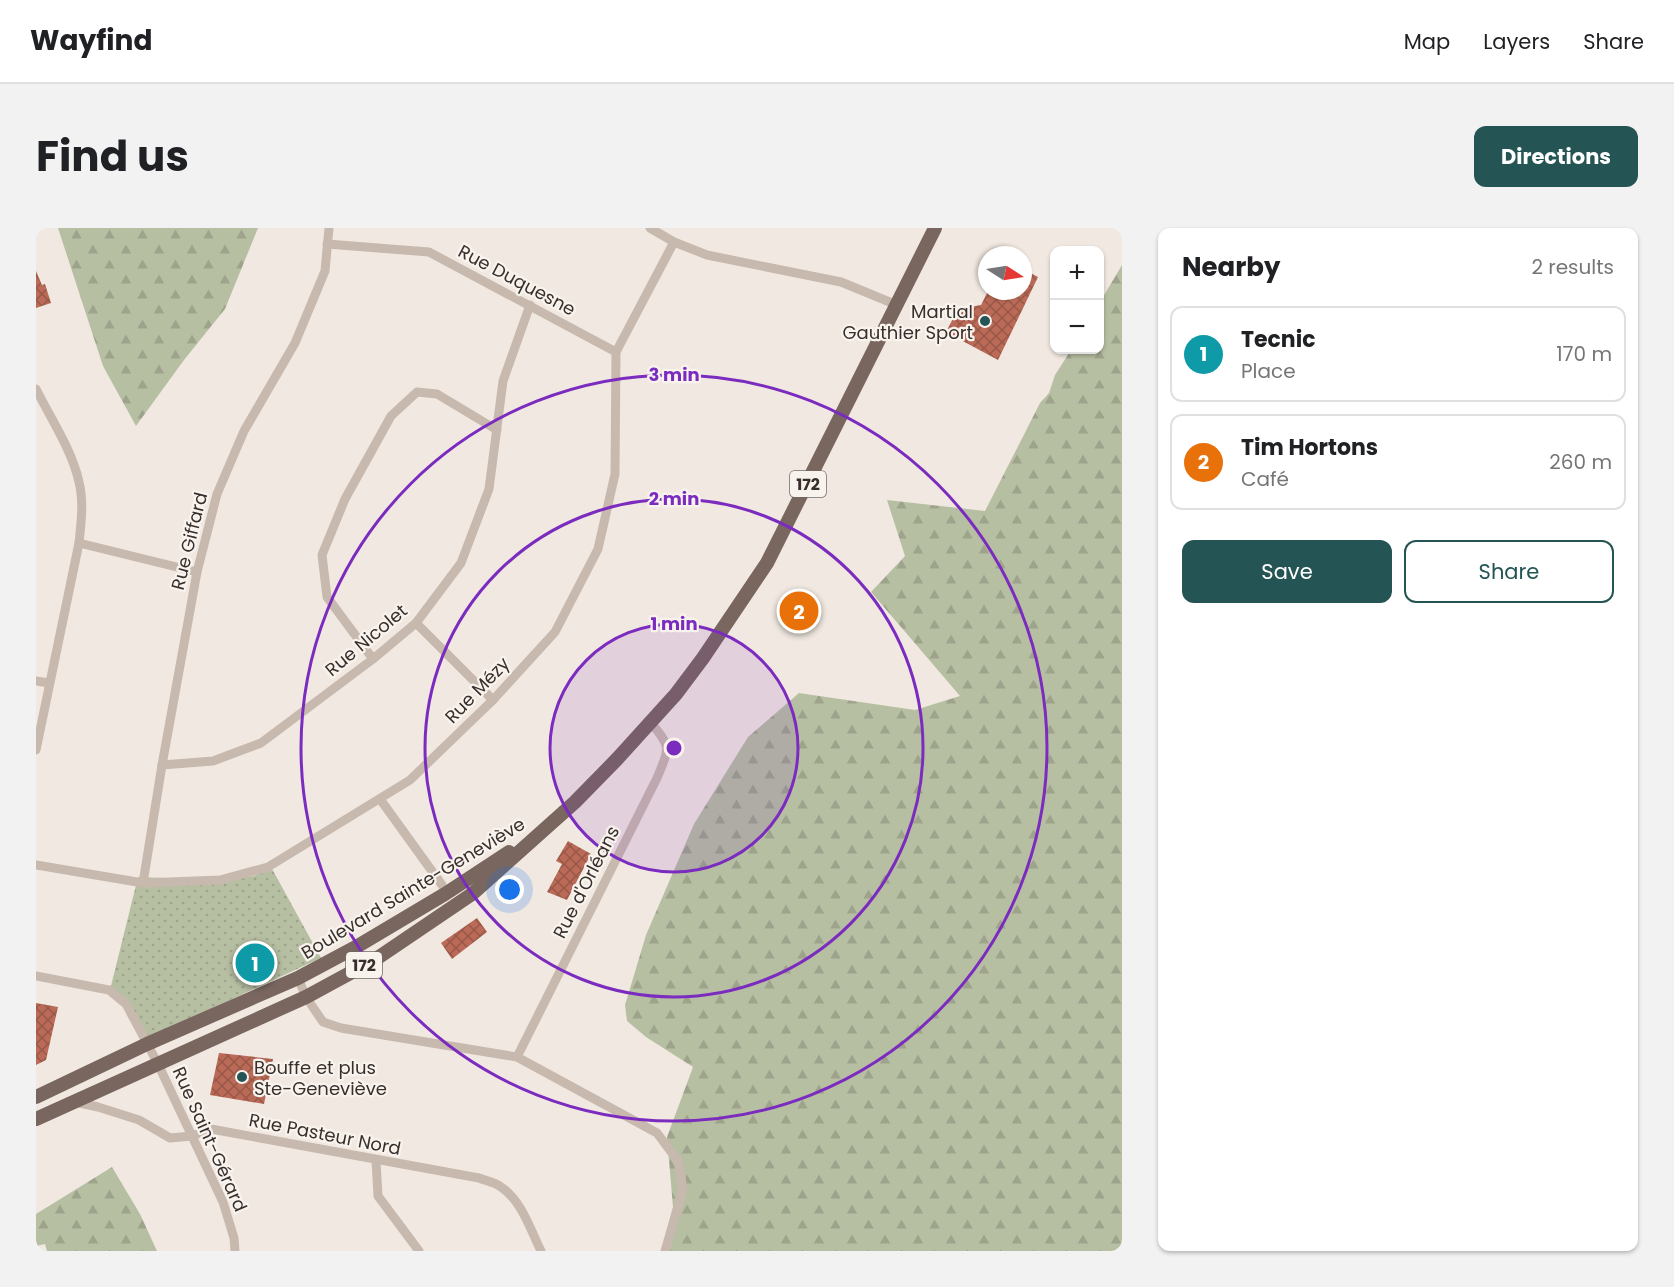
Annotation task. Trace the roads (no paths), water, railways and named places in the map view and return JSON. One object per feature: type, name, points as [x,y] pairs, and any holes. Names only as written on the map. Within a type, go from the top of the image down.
[{"type":"main road","name":"Boulevard Sainte-Geneviève","points":[[36,1119],[306,997],[376,959],[472,894],[613,764],[651,723],[703,658],[768,563],[935,228]]},
{"type":"main road","name":"Boulevard Sainte-Geneviève","points":[[36,1097],[147,1044],[298,978],[356,947],[445,894],[546,828]]},
{"type":"street","name":"Rue Giffard","points":[[143,883],[197,572],[217,494],[244,431],[295,343],[325,272],[329,228]]},
{"type":"street","points":[[650,228],[674,242],[707,255],[841,282],[897,305]]},
{"type":"street","name":"Rue Mézy","points":[[36,865],[143,883],[220,880],[268,867],[411,780],[493,700],[555,632],[598,549],[615,474],[616,352],[674,242]]},
{"type":"street","name":"Rue Duquesne","points":[[327,244],[429,252],[616,352]]},
{"type":"street","name":"Rue Nicolet","points":[[162,765],[213,761],[261,742],[373,659],[416,622],[461,563],[489,489],[503,381],[530,305]]},
{"type":"street","points":[[36,389],[66,448],[80,483],[81,521],[79,543],[36,750]]},
{"type":"street","points":[[373,659],[327,597],[322,555],[345,499],[390,416],[417,392],[437,394],[497,430]]},
{"type":"street","points":[[79,543],[197,572]]},
{"type":"street","points":[[416,622],[493,700]]},
{"type":"street","points":[[36,681],[49,683]]},
{"type":"street","name":"Rue d'Orléans","points":[[517,1057],[667,755],[664,739],[651,723]]},
{"type":"street","points":[[380,799],[442,885]]},
{"type":"street","name":"Rue Saint-Gérard","points":[[36,976],[110,990],[126,1004],[158,1064],[229,1218],[235,1251]]},
{"type":"street","points":[[298,978],[306,997],[323,1022],[341,1028],[517,1057],[657,1133],[678,1161],[683,1189],[665,1251]]},
{"type":"street","name":"Rue Pasteur Nord","points":[[72,1102],[98,1107],[139,1120],[170,1138],[192,1136],[211,1129],[376,1161],[479,1178],[500,1186],[518,1205],[541,1251]]},
{"type":"street","points":[[376,1161],[378,1196],[419,1251]]},
{"type":"place","name":"Martial Gauthier Sport","points":[[985,321]]},
{"type":"place","name":"Tim Hortons","points":[[799,611]]},
{"type":"place","name":"Tecnic","points":[[255,963]]},
{"type":"place","name":"Bouffe et plus Ste-Geneviève","points":[[242,1077]]}]
